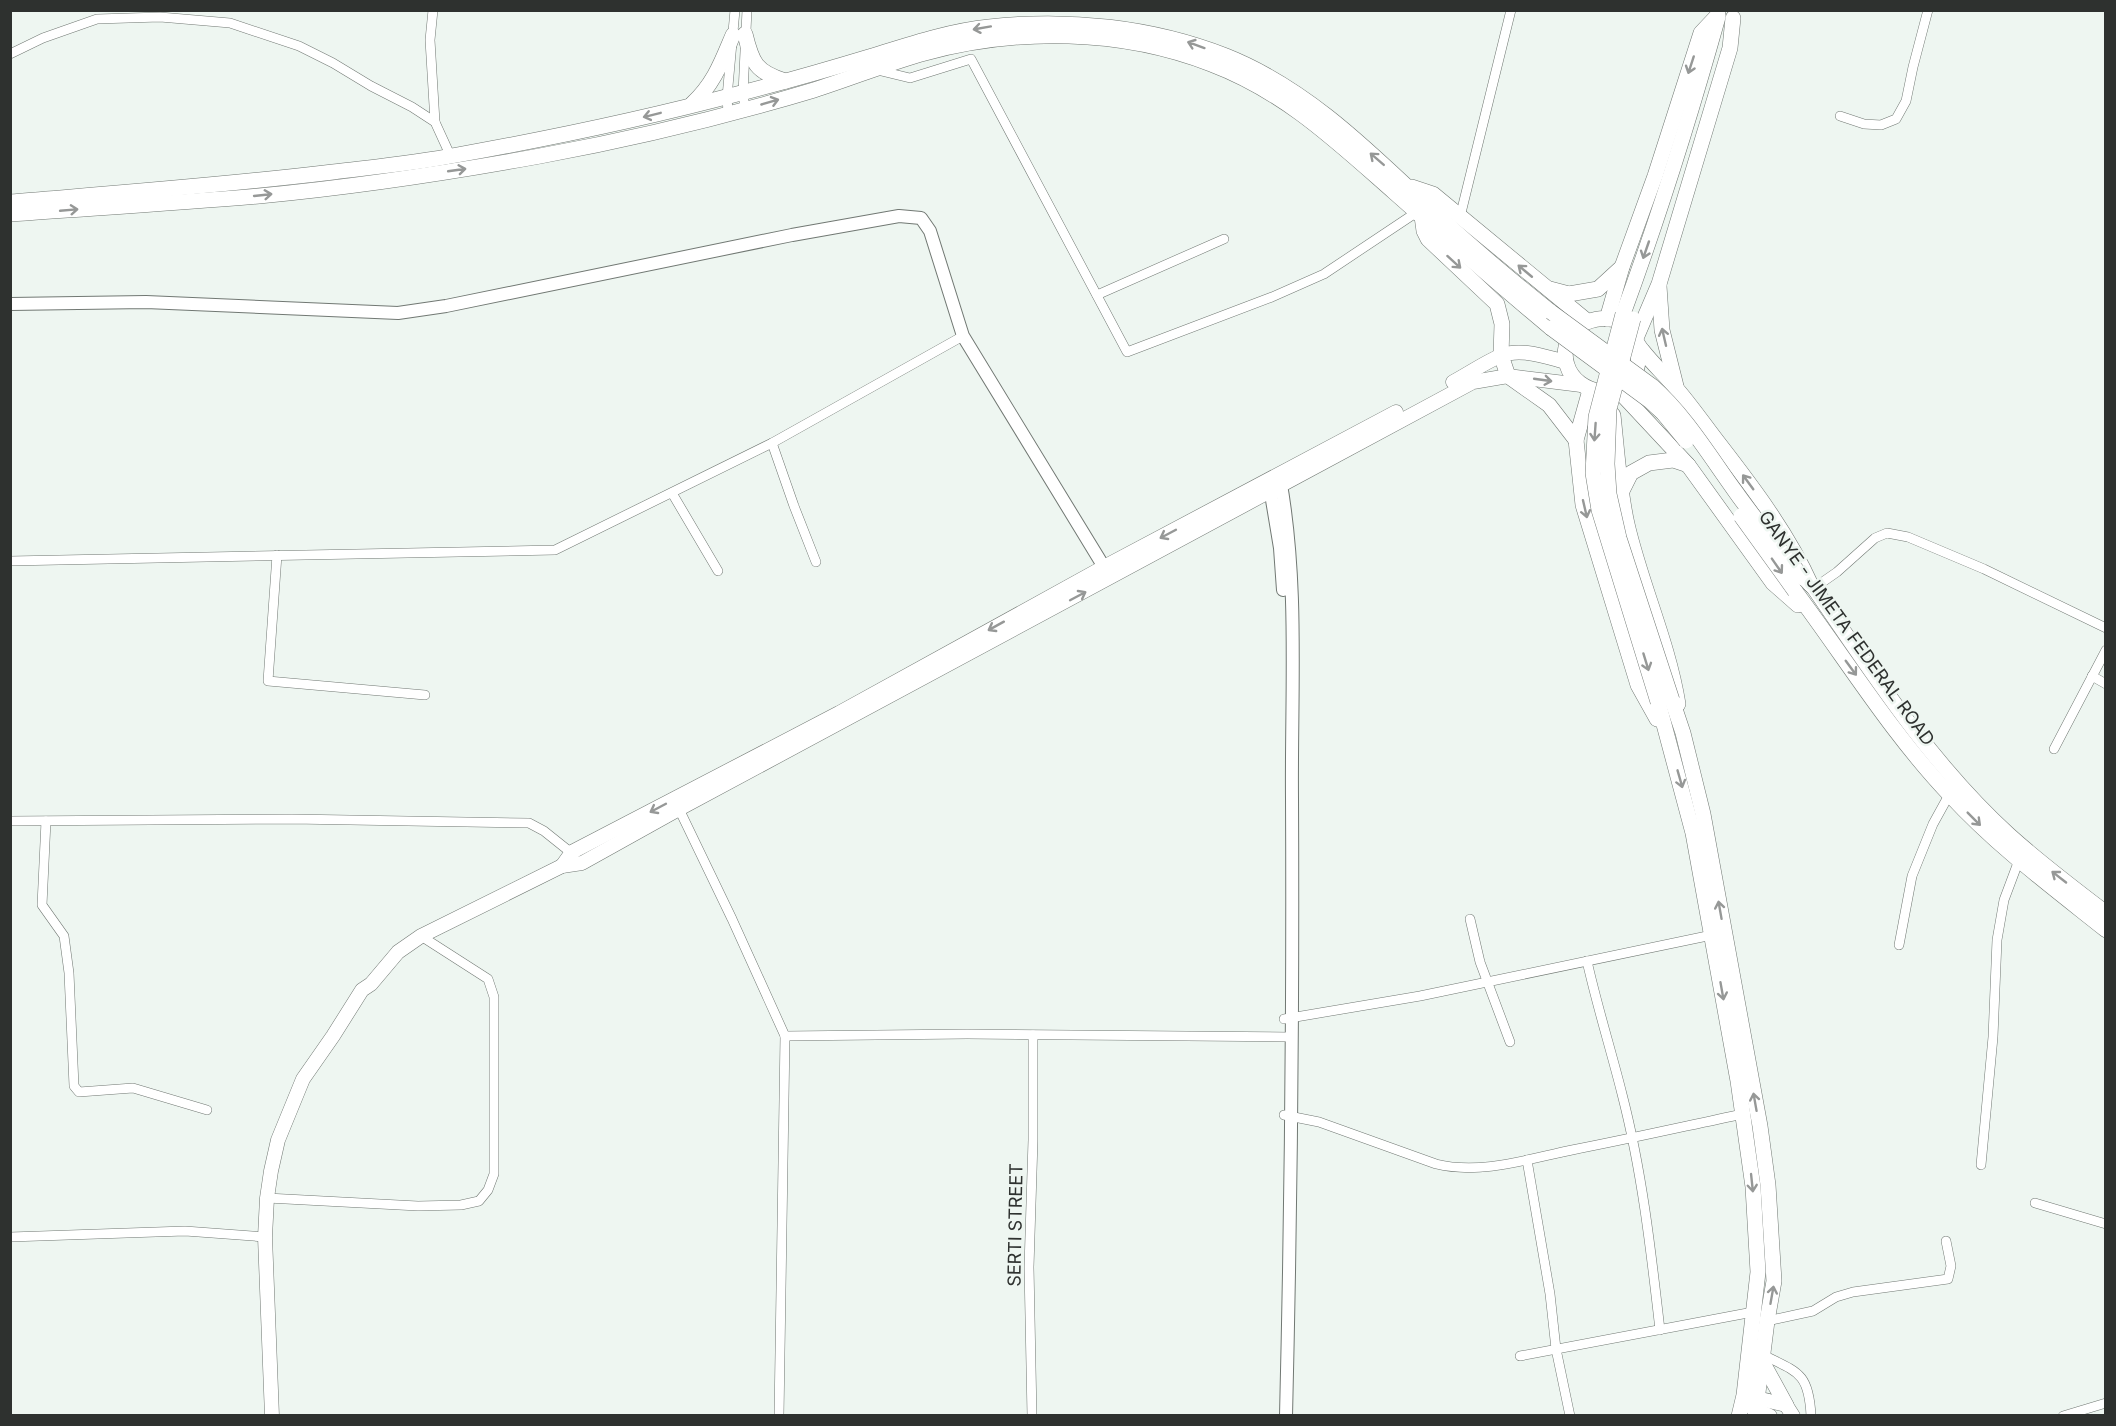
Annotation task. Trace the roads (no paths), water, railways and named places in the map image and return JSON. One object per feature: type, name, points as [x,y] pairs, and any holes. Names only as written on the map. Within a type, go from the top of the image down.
[{"type":"main road","points":[[1727,13],[1655,268],[1628,317],[1609,409],[1607,464],[1609,494],[1619,538],[1665,701],[1669,741],[1693,833],[1743,1114],[1757,1234],[1758,1272],[1753,1312],[1752,1407]]},
{"type":"main road","points":[[1607,319],[1622,267],[1655,176],[1701,33],[1727,13]]},
{"type":"main road","points":[[562,866],[572,852],[839,713],[1104,567],[1275,484],[1473,382],[1508,376],[1614,390],[1628,382],[1636,371],[1638,343],[1659,284],[1730,48],[1727,13]]},
{"type":"main road","points":[[10,202],[221,185],[451,157],[578,132],[690,106],[743,93],[918,42],[987,27],[1048,23],[1119,28],[1179,39],[1228,57],[1276,80],[1329,117],[1408,185],[1433,194],[1587,321]]},
{"type":"main road","points":[[739,34],[756,67],[768,76],[785,81]]},
{"type":"main road","points":[[690,106],[705,92],[739,34]]},
{"type":"main road","name":"GANYE - JIMETA FEDERAL ROAD","points":[[10,214],[260,195],[368,183],[469,168],[611,142],[817,89],[922,54],[964,44],[1018,36],[1086,38],[1155,47],[1208,62],[1240,75],[1271,92],[1329,134],[1503,288],[1551,328],[1663,413],[1714,478],[1909,747],[1949,795],[2019,860],[2106,930]]},
{"type":"main road","name":"GANYE - JIMETA FEDERAL ROAD","points":[[1408,185],[1503,273],[1551,312],[1664,396],[1751,513],[1810,584],[1936,758],[2008,835],[2106,913]]},
{"type":"main road","points":[[1419,214],[1428,239],[1497,304],[1502,324],[1501,355],[1508,376],[1549,405],[1576,440]]},
{"type":"main road","points":[[1545,288],[1569,294],[1598,289],[1622,267]]},
{"type":"main road","points":[[1659,284],[1662,330],[1677,389]]},
{"type":"main road","points":[[1586,388],[1574,379],[1566,362],[1565,353],[1570,337],[1575,329],[1587,321],[1607,319],[1622,323],[1677,389],[1750,484],[1797,553],[1810,584]]},
{"type":"main road","points":[[272,1416],[265,1238],[267,1198],[278,1140],[303,1079],[362,990],[371,984],[398,952],[421,936],[562,866],[582,863],[1275,484],[1501,355],[1518,353],[1537,355],[1566,362]]},
{"type":"main road","points":[[1586,388],[1576,440],[1583,505],[1638,685],[1669,741]]},
{"type":"main road","points":[[1614,390],[1688,465],[1773,583],[1817,620]]},
{"type":"main road","points":[[1614,390],[1621,493],[1627,524],[1673,673],[1683,733],[1703,814],[1760,1126],[1768,1185],[1774,1281],[1763,1359],[1752,1407]]},
{"type":"main road","points":[[1621,493],[1630,473],[1649,463],[1673,460],[1688,465]]},
{"type":"main road","points":[[1665,701],[1683,733]]},
{"type":"main road","points":[[1763,1359],[1789,1410]]},
{"type":"main road","points":[[1752,1407],[1789,1410]]},
{"type":"street","points":[[433,10],[430,40],[435,122],[451,157]]},
{"type":"street","points":[[735,10],[745,109]]},
{"type":"street","points":[[728,113],[727,97],[739,34],[747,10]]},
{"type":"street","points":[[1460,217],[1511,10]]},
{"type":"street","points":[[1839,116],[1864,124],[1881,125],[1896,119],[1906,101],[1928,10]]},
{"type":"street","points":[[10,54],[43,38],[97,19],[160,17],[230,23],[299,46],[324,58],[435,122]]},
{"type":"street","points":[[874,69],[910,78],[971,59],[1127,352],[1272,297],[1324,274],[1419,214]]},
{"type":"street","points":[[10,304],[146,302],[398,313],[458,303],[792,235],[899,216],[921,218],[930,231],[963,336],[1104,567]]},
{"type":"street","points":[[1097,294],[1224,239]]},
{"type":"street","points":[[10,561],[555,550],[772,443],[963,336]]},
{"type":"street","points":[[772,443],[816,562]]},
{"type":"street","points":[[1275,484],[1290,546],[1291,581],[1286,1416]]},
{"type":"street","points":[[672,493],[718,571]]},
{"type":"street","points":[[1810,584],[1837,572],[1875,538],[1887,533],[1908,537],[1984,569],[2106,628]]},
{"type":"street","points":[[277,555],[268,681],[425,695]]},
{"type":"street","points":[[2054,749],[2106,650]]},
{"type":"street","points":[[2092,676],[2106,684]]},
{"type":"street","points":[[1899,945],[1912,876],[1933,824],[1949,795]]},
{"type":"street","points":[[679,809],[785,1036],[779,1416]]},
{"type":"street","points":[[10,821],[292,819],[529,824],[544,831],[572,852],[582,863]]},
{"type":"street","points":[[46,821],[42,905],[64,936],[69,973],[74,1086],[79,1092],[133,1088],[207,1110]]},
{"type":"street","points":[[1981,1165],[1993,1037],[1997,940],[2004,900],[2019,860]]},
{"type":"street","points":[[1470,919],[1480,962],[1510,1042]]},
{"type":"street","points":[[1288,1019],[1420,996],[1712,935]]},
{"type":"street","points":[[267,1198],[418,1206],[461,1205],[479,1201],[488,1190],[494,1174],[494,997],[488,979],[421,936]]},
{"type":"street","points":[[1587,961],[1606,1040],[1623,1095],[1648,1228],[1660,1330]]},
{"type":"street","name":"SERTI STREET","points":[[1032,1416],[1029,1267],[1034,1140],[1033,1035]]},
{"type":"street","points":[[785,1036],[1287,1037]]},
{"type":"street","points":[[1287,1115],[1318,1122],[1436,1164],[1454,1169],[1467,1169],[1527,1160],[1743,1114]]},
{"type":"street","points":[[1278,1416],[1287,1115]]},
{"type":"street","points":[[1527,1160],[1550,1294],[1556,1349],[1570,1416]]},
{"type":"street","points":[[2035,1203],[2106,1224]]},
{"type":"street","points":[[10,1238],[185,1231],[265,1238]]},
{"type":"street","points":[[1767,1321],[1813,1311],[1836,1298],[1853,1292],[1948,1278],[1951,1266],[1946,1241]]},
{"type":"street","points":[[1520,1356],[1753,1312]]},
{"type":"street","points":[[1763,1359],[1794,1370],[1806,1383],[1811,1416]]},
{"type":"street","points":[[2063,1416],[2106,1403]]}]
